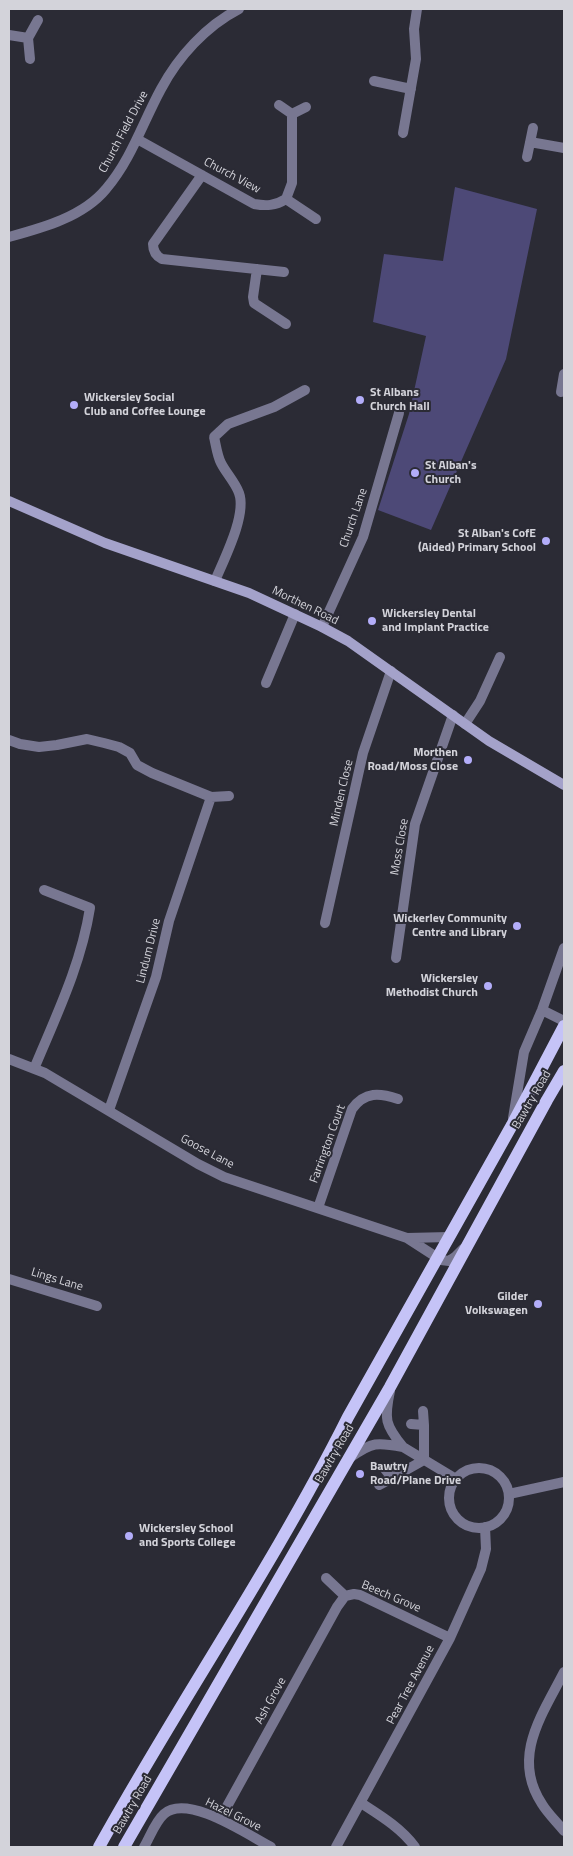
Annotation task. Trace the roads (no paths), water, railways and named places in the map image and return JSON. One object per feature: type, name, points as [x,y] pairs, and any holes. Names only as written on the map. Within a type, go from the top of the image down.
[{"type":"main road","name":"Morthen Road","points":[[9,501],[105,543],[250,593],[322,627],[348,641],[489,740],[564,785]]},
{"type":"main road","name":"Bawtry Road","points":[[99,1847],[153,1752],[286,1533],[436,1258],[512,1125],[564,1026]]},
{"type":"main road","name":"Bawtry Road","points":[[124,1847],[390,1388],[564,1071]]},
{"type":"street","points":[[403,133],[416,58],[414,29],[417,9]]},
{"type":"street","name":"Church Field Drive","points":[[9,237],[55,222],[81,210],[106,190],[137,139],[161,88],[180,60],[193,44],[233,10]]},
{"type":"street","points":[[30,59],[28,38],[38,20]]},
{"type":"street","points":[[9,35],[28,38]]},
{"type":"street","points":[[374,81],[410,89]]},
{"type":"street","points":[[279,105],[292,114]]},
{"type":"street","points":[[292,114],[306,107]]},
{"type":"street","points":[[292,114],[292,183],[286,199],[316,219]]},
{"type":"street","points":[[527,157],[534,128]]},
{"type":"street","name":"Church View","points":[[137,139],[254,204],[267,206],[278,204],[286,199]]},
{"type":"street","points":[[530,142],[564,148]]},
{"type":"street","points":[[202,175],[153,244],[157,257],[284,272]]},
{"type":"street","points":[[257,269],[253,296],[254,303],[286,324]]},
{"type":"street","points":[[559,392],[564,374]]},
{"type":"street","points":[[215,581],[234,533],[240,514],[241,502],[235,484],[220,460],[214,437],[228,424],[274,407],[306,390]]},
{"type":"street","name":"Church Lane","points":[[322,627],[363,537],[399,413]]},
{"type":"street","points":[[266,683],[295,614]]},
{"type":"street","points":[[465,724],[480,701],[500,657]]},
{"type":"street","name":"Minden Close","points":[[325,923],[364,753],[391,671]]},
{"type":"street","name":"Moss Close","points":[[396,958],[415,824],[453,715]]},
{"type":"street","points":[[9,740],[39,747],[87,739],[104,742],[130,753],[137,765],[152,773],[211,797],[229,796]]},
{"type":"street","name":"Lindum Drive","points":[[109,1110],[156,977],[169,921],[211,797]]},
{"type":"street","points":[[34,1069],[76,968],[90,908],[44,890]]},
{"type":"street","name":"Bawtry Road","points":[[512,1125],[524,1052],[542,1010],[564,948]]},
{"type":"street","points":[[542,1010],[564,1021]]},
{"type":"street","name":"Goose Lane","points":[[9,1059],[44,1073],[198,1164],[224,1177],[407,1238],[436,1258]]},
{"type":"street","name":"Farrington Court","points":[[318,1208],[352,1109],[356,1104],[374,1094],[398,1099]]},
{"type":"street","name":"Goose Lane","points":[[407,1238],[448,1237]]},
{"type":"street","points":[[436,1258],[444,1261],[455,1258],[472,1238]]},
{"type":"street","name":"Lings Lane","points":[[9,1279],[97,1306]]},
{"type":"street","points":[[390,1388],[386,1412],[387,1423],[391,1432],[403,1447],[456,1479]]},
{"type":"street","points":[[423,1410],[424,1460]]},
{"type":"street","points":[[411,1424],[424,1425]]},
{"type":"street","points":[[349,1458],[368,1445],[378,1444],[403,1447]]},
{"type":"street","points":[[379,1485],[424,1460]]},
{"type":"street","points":[[480,1467],[501,1476],[509,1494],[508,1505],[504,1514],[495,1523],[485,1527],[474,1527],[464,1524],[450,1508],[451,1486],[456,1479],[466,1470],[480,1467]]},
{"type":"street","points":[[384,1468],[392,1478]]},
{"type":"street","points":[[509,1494],[564,1482]]},
{"type":"street","name":"Pear Tree Avenue","points":[[336,1847],[450,1638],[481,1569],[486,1549],[485,1527]]},
{"type":"street","name":"Beech Grove","points":[[326,1578],[345,1596],[360,1595],[450,1638]]},
{"type":"street","name":"Ash Grove","points":[[220,1819],[337,1607],[345,1596]]},
{"type":"street","points":[[564,1672],[538,1721],[529,1748],[528,1771],[542,1803],[564,1831]]},
{"type":"street","points":[[361,1803],[384,1818],[408,1838],[415,1847]]},
{"type":"street","name":"Hazel Grove","points":[[144,1847],[162,1815],[177,1807],[187,1808],[220,1819],[271,1847]]},
{"type":"place","name":"St Albans Church Hall","points":[[360,400]]},
{"type":"place","name":"Wickersley Social Club and Coffee Lounge","points":[[74,405]]},
{"type":"place","name":"St Alban's Church","points":[[415,473]]},
{"type":"place","name":"St Alban's CofE (Aided) Primary School","points":[[546,541]]},
{"type":"place","name":"Wickersley Dental and Implant Practice","points":[[372,621]]},
{"type":"place","name":"Morthen Road/Moss Close","points":[[468,760]]},
{"type":"place","name":"Wickerley Community Centre and Library","points":[[517,926]]},
{"type":"place","name":"Wickersley Methodist Church","points":[[488,986]]},
{"type":"place","name":"Gilder Volkswagen","points":[[538,1304]]},
{"type":"place","name":"Bawtry Road/Plane Drive","points":[[360,1474]]},
{"type":"place","name":"Wickersley School and Sports College","points":[[129,1536]]}]
